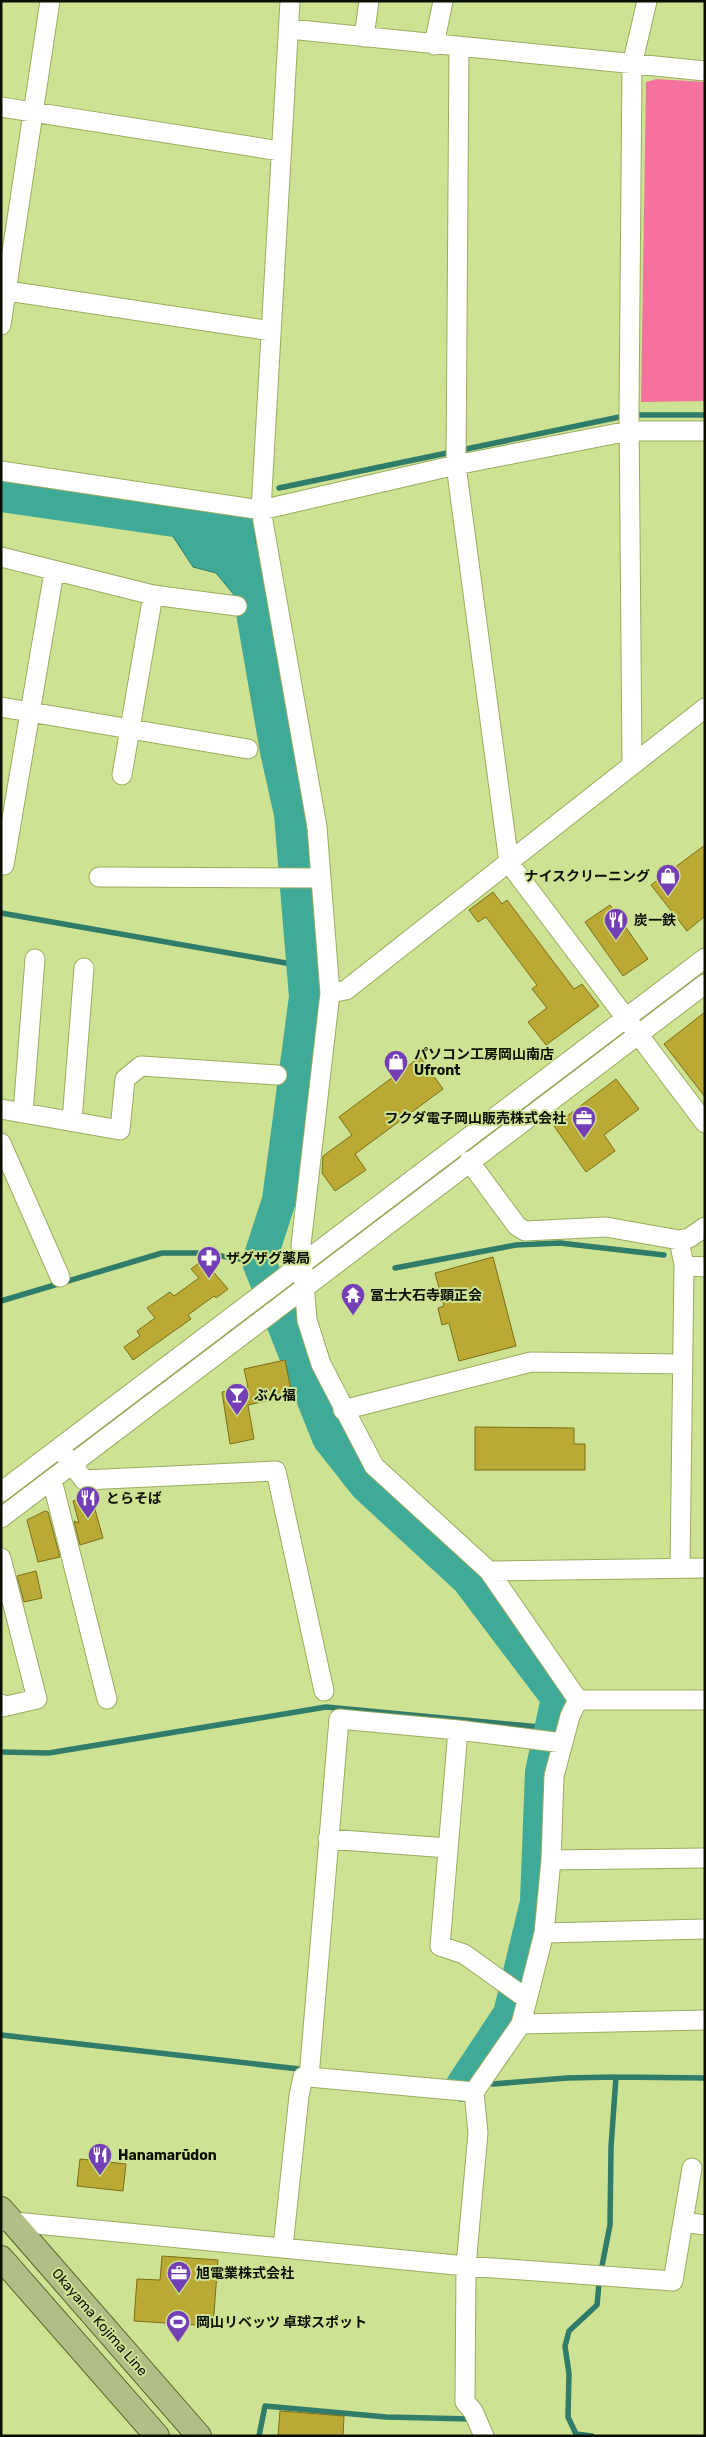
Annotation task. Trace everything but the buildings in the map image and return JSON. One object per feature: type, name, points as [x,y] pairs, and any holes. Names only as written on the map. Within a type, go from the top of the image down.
[{"type":"main road","name":"Okayama Kojima Line","points":[[5,2218],[199,2436]]},
{"type":"main road","points":[[1,2258],[150,2433]]},
{"type":"street","points":[[1,325],[4,291],[50,1]]},
{"type":"street","points":[[364,38],[369,1]]},
{"type":"street","points":[[434,45],[443,1]]},
{"type":"street","points":[[632,765],[629,421],[632,65],[647,1]]},
{"type":"street","points":[[285,2],[289,29],[280,151],[261,510],[317,827],[315,878],[330,993],[301,1244],[310,1329],[321,1364],[343,1410],[374,1466],[489,1571],[578,1700]]},
{"type":"street","points":[[289,29],[459,48],[705,71]]},
{"type":"street","points":[[459,48],[456,457],[509,863],[705,1123]]},
{"type":"street","points":[[1,108],[280,151]]},
{"type":"street","points":[[4,291],[270,331]]},
{"type":"street","points":[[1,471],[261,510],[456,457],[629,421],[705,431]]},
{"type":"street","points":[[1,556],[54,572],[153,595],[237,606]]},
{"type":"street","points":[[1,865],[4,865],[54,572]]},
{"type":"street","points":[[122,775],[153,595]]},
{"type":"street","points":[[1,707],[248,749]]},
{"type":"street","points":[[330,993],[346,990],[705,708]]},
{"type":"street","points":[[99,877],[315,878]]},
{"type":"street","points":[[1,1492],[705,958]]},
{"type":"street","points":[[23,1113],[35,959]]},
{"type":"street","points":[[72,1121],[84,968]]},
{"type":"street","points":[[1,1518],[305,1288],[469,1161],[705,984]]},
{"type":"street","points":[[1,1109],[120,1130],[125,1079],[141,1066],[277,1075]]},
{"type":"street","points":[[1,1143],[60,1277]]},
{"type":"street","points":[[469,1161],[516,1226],[525,1231],[606,1226],[679,1240],[689,1238],[705,1227]]},
{"type":"street","points":[[679,1240],[684,1265],[680,1568]]},
{"type":"street","points":[[684,1265],[705,1267]]},
{"type":"street","points":[[343,1410],[531,1362],[682,1364]]},
{"type":"street","points":[[60,1448],[84,1480],[276,1471],[324,1691]]},
{"type":"street","points":[[52,1480],[106,1699]]},
{"type":"street","points":[[1,1558],[37,1699],[2,1707],[1,1704]]},
{"type":"street","points":[[489,1571],[705,1568]]},
{"type":"street","points":[[578,1700],[705,1700]]},
{"type":"street","points":[[484,2436],[473,2411],[465,2402],[466,2266],[478,2132],[474,2092],[521,2024],[519,1993],[544,1933],[551,1860],[554,1742],[578,1700]]},
{"type":"street","points":[[309,2077],[339,1719],[458,1730],[554,1742]]},
{"type":"street","points":[[458,1730],[440,1946],[464,1954],[519,1993]]},
{"type":"street","points":[[328,1839],[448,1848]]},
{"type":"street","points":[[551,1860],[705,1858]]},
{"type":"street","points":[[544,1933],[705,1929]]},
{"type":"street","points":[[521,2024],[705,2020]]},
{"type":"street","points":[[283,2246],[299,2096],[304,2077],[474,2092]]},
{"type":"street","points":[[5,2218],[466,2266],[673,2281],[692,2168]]},
{"type":"street","points":[[683,2222],[705,2225]]},
{"type":"shaded area","points":[[657,79],[705,82],[705,401],[641,402],[646,82]]},
{"type":"water","points":[[174,504],[240,514],[253,522],[264,598],[240,602],[216,573],[193,567],[172,535]]},
{"type":"waterway","points":[[279,488],[629,415],[705,415]]},
{"type":"waterway","points":[[1,495],[236,529],[248,518]]},
{"type":"waterway","points":[[243,555],[277,751],[291,814],[306,997],[279,1200],[259,1262],[329,1438],[366,1485],[468,1579],[558,1698],[542,1772],[537,1902],[510,2014],[463,2085]]},
{"type":"waterway","points":[[1,913],[303,966]]},
{"type":"waterway","points":[[395,1268],[516,1245],[560,1243],[664,1255]]},
{"type":"waterway","points":[[1,1301],[162,1253],[202,1253],[259,1262]]},
{"type":"waterway","points":[[1,1752],[49,1753],[326,1707],[551,1728]]},
{"type":"waterway","points":[[1,2035],[299,2069]]},
{"type":"waterway","points":[[616,2077],[705,2078]]},
{"type":"waterway","points":[[493,2084],[567,2078],[616,2077],[611,2147],[610,2225],[601,2271]]},
{"type":"waterway","points":[[592,2436],[576,2434],[568,2417],[569,2374],[565,2346],[569,2331],[597,2305],[599,2284]]},
{"type":"waterway","points":[[259,2436],[265,2406],[386,2417],[472,2419]]},
{"type":"place","name":"ナイスクリーニング","points":[[668,897]]},
{"type":"place","name":"炭一鉄","points":[[616,941]]},
{"type":"place","name":"パソコン工房岡山南店 Ufront","points":[[396,1083]]},
{"type":"place","name":"フクダ電子岡山販売株式会社","points":[[584,1139]]},
{"type":"place","name":"ザグザグ薬局","points":[[209,1279]]},
{"type":"place","name":"冨士大石寺顕正会","points":[[353,1316]]},
{"type":"place","name":"ぶん福","points":[[237,1416]]},
{"type":"place","name":"とらそば","points":[[88,1519]]},
{"type":"place","name":"Hanamarūdon","points":[[100,2176]]},
{"type":"place","name":"旭電業株式会社","points":[[179,2294]]},
{"type":"place","name":"岡山リベッツ 卓球スポット","points":[[178,2343]]}]
